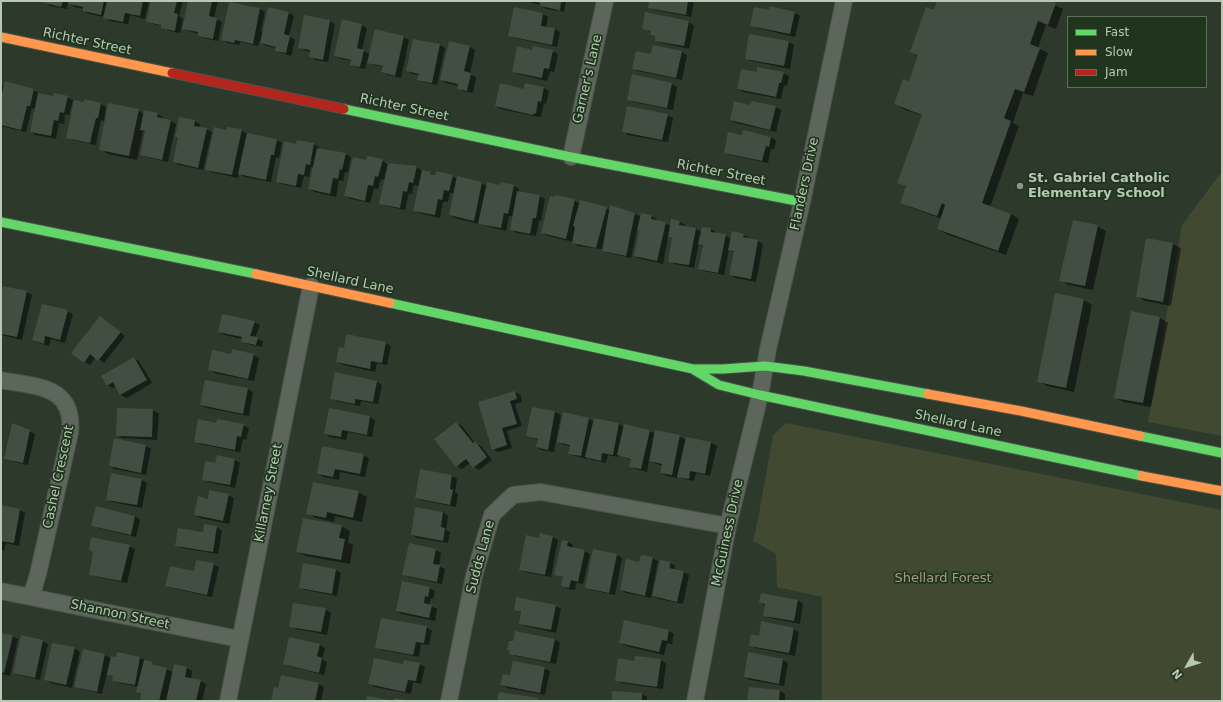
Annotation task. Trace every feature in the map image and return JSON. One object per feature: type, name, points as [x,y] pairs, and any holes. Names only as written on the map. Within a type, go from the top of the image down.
[{"type":"main road","name":"Richter Street","points":[[1,37],[571,156],[802,202]]},
{"type":"main road","name":"Shellard Lane","points":[[1,222],[311,286],[693,369],[722,369],[765,366],[804,371],[1013,409],[1086,426],[1222,453]]},
{"type":"main road","name":"Shellard Lane","points":[[693,369],[719,385],[760,395],[1170,482],[1222,491]]},
{"type":"street","name":"Garner's Lane","points":[[571,156],[605,1]]},
{"type":"street","name":"Flanders Drive","points":[[765,366],[802,202],[844,1]]},
{"type":"street","name":"Killarney Street","points":[[228,701],[311,286]]},
{"type":"street","name":"McGuiness Drive","points":[[695,701],[728,526],[760,395],[765,366]]},
{"type":"street","name":"Cashel Crescent","points":[[1,380],[48,389],[58,395],[66,403],[70,413],[70,433],[38,574],[31,597]]},
{"type":"street","name":"Sudds Lane","points":[[449,701],[474,576],[492,515],[513,495],[541,492],[728,526]]},
{"type":"street","name":"Shannon Street","points":[[1,591],[239,640]]},
{"type":"green space","points":[[1222,171],[1222,436],[1148,422],[1182,225]]},
{"type":"green space","name":"Shellard Forest","points":[[786,423],[1222,510],[1222,701],[822,701],[822,597],[777,587],[776,554],[753,541],[773,435]]},
{"type":"building","points":[[44,1],[63,1],[61,7],[44,3]]},
{"type":"building","points":[[69,1],[104,1],[101,15],[83,11],[83,7],[69,4]]},
{"type":"building","points":[[107,1],[143,1],[140,16],[125,13],[123,22],[103,18]]},
{"type":"building","points":[[151,1],[177,1],[174,13],[178,14],[175,31],[161,28],[161,25],[146,22]]},
{"type":"building","points":[[188,1],[212,1],[209,16],[217,18],[213,39],[198,36],[198,32],[182,29]]},
{"type":"building","points":[[532,1],[561,1],[559,10],[540,6],[540,3]]},
{"type":"building","points":[[649,1],[688,1],[686,15],[648,8]]},
{"type":"building","points":[[937,1],[1049,1],[1056,3],[1048,25],[1038,21],[1030,44],[1040,48],[1024,92],[1015,89],[1004,118],[1011,121],[982,203],[1011,214],[998,251],[937,229],[945,205],[942,203],[937,216],[900,203],[906,186],[897,183],[922,115],[894,104],[903,79],[909,81],[918,55],[910,52],[926,7],[934,10]]},
{"type":"building","points":[[229,2],[260,8],[253,44],[235,40],[234,43],[221,40]]},
{"type":"building","points":[[770,6],[795,12],[790,34],[750,26],[754,7],[769,10]]},
{"type":"building","points":[[268,7],[289,12],[284,34],[290,36],[286,53],[275,51],[276,47],[260,43]]},
{"type":"building","points":[[514,7],[543,13],[541,26],[555,28],[552,45],[508,36]]},
{"type":"building","points":[[645,12],[689,21],[684,46],[655,41],[655,36],[650,35],[651,31],[642,29]]},
{"type":"building","points":[[304,15],[330,20],[323,60],[309,57],[310,50],[298,48]]},
{"type":"building","points":[[342,19],[362,24],[357,48],[364,50],[360,67],[350,65],[351,60],[334,56]]},
{"type":"building","points":[[375,29],[404,36],[395,76],[381,72],[383,66],[367,63]]},
{"type":"building","points":[[749,34],[789,41],[784,66],[745,59]]},
{"type":"building","points":[[413,39],[440,44],[432,83],[417,80],[419,74],[406,71]]},
{"type":"building","points":[[449,41],[470,46],[464,71],[471,73],[467,91],[457,89],[458,84],[440,80]]},
{"type":"building","points":[[653,45],[682,51],[676,78],[632,69],[636,51],[651,54]]},
{"type":"building","points":[[517,46],[532,50],[533,46],[553,50],[549,69],[544,68],[542,78],[512,72]]},
{"type":"building","points":[[757,67],[784,72],[781,83],[779,83],[776,97],[737,89],[741,69],[757,72]]},
{"type":"building","points":[[632,74],[672,83],[667,108],[627,100]]},
{"type":"building","points":[[5,81],[34,89],[30,106],[27,106],[21,130],[1,125],[1,97]]},
{"type":"building","points":[[500,83],[524,89],[525,83],[544,87],[541,102],[538,101],[536,113],[532,115],[495,106]]},
{"type":"building","points":[[38,93],[53,96],[54,93],[68,96],[64,113],[60,112],[58,121],[54,120],[51,136],[30,132]]},
{"type":"building","points":[[84,99],[101,103],[90,143],[66,138],[74,100],[84,102]]},
{"type":"building","points":[[734,101],[750,105],[752,101],[776,106],[770,130],[730,120]]},
{"type":"building","points":[[108,103],[139,109],[129,156],[99,150]]},
{"type":"building","points":[[627,106],[668,114],[662,140],[622,132]]},
{"type":"building","points":[[144,110],[158,113],[157,117],[171,120],[162,160],[140,155],[145,131],[140,130]]},
{"type":"building","points":[[179,117],[195,120],[194,126],[207,128],[198,168],[173,162],[178,137],[175,137]]},
{"type":"building","points":[[214,127],[226,130],[227,127],[242,129],[232,175],[205,170]]},
{"type":"building","points":[[743,130],[771,137],[769,147],[766,146],[762,161],[724,153],[728,132],[742,135]]},
{"type":"building","points":[[247,133],[277,139],[274,155],[271,155],[266,180],[238,174]]},
{"type":"building","points":[[297,140],[314,143],[310,165],[306,164],[304,175],[298,174],[296,186],[276,182],[284,141],[296,144]]},
{"type":"building","points":[[317,148],[346,153],[338,179],[333,178],[330,194],[308,189]]},
{"type":"building","points":[[367,156],[383,159],[378,177],[375,176],[373,186],[368,185],[365,201],[344,196],[353,157],[366,160]]},
{"type":"building","points":[[388,163],[417,166],[413,183],[409,182],[407,192],[403,191],[400,208],[379,204]]},
{"type":"building","points":[[422,170],[436,175],[436,171],[453,175],[449,191],[444,190],[442,200],[438,199],[435,215],[413,211]]},
{"type":"building","points":[[457,176],[482,182],[474,221],[449,215]]},
{"type":"building","points":[[487,182],[500,185],[501,182],[514,185],[508,214],[504,213],[501,228],[478,224]]},
{"type":"building","points":[[517,191],[540,195],[536,218],[533,218],[530,234],[510,230]]},
{"type":"building","points":[[555,195],[575,199],[566,239],[541,233],[550,196],[554,197]]},
{"type":"building","points":[[580,200],[607,207],[596,248],[572,243],[575,227],[573,226]]},
{"type":"building","points":[[610,205],[635,213],[626,256],[602,251]]},
{"type":"building","points":[[641,213],[652,215],[651,219],[666,222],[657,261],[634,256],[639,231],[637,230]]},
{"type":"building","points":[[671,219],[680,221],[679,225],[696,228],[689,265],[668,262],[672,238],[668,237]]},
{"type":"building","points":[[1073,220],[1098,225],[1085,286],[1059,281]]},
{"type":"building","points":[[702,227],[711,228],[711,232],[726,234],[718,273],[698,269],[703,245],[698,244]]},
{"type":"building","points":[[732,231],[744,234],[743,237],[758,240],[751,279],[729,275],[734,251],[728,250]]},
{"type":"building","points":[[1146,238],[1173,243],[1163,302],[1136,297]]},
{"type":"building","points":[[3,286],[27,291],[17,337],[1,334],[1,298]]},
{"type":"building","points":[[1055,293],[1084,299],[1066,388],[1037,382]]},
{"type":"building","points":[[42,304],[68,310],[60,340],[45,336],[44,344],[32,340]]},
{"type":"building","points":[[1131,311],[1160,317],[1143,403],[1114,398]]},
{"type":"building","points":[[222,314],[255,321],[250,336],[258,337],[256,345],[241,342],[242,337],[218,332]]},
{"type":"building","points":[[100,316],[121,332],[98,361],[90,354],[84,363],[71,353]]},
{"type":"building","points":[[346,334],[386,342],[382,363],[371,361],[370,369],[336,362],[339,347],[344,348]]},
{"type":"building","points":[[232,349],[254,354],[248,379],[208,370],[212,350],[231,354]]},
{"type":"building","points":[[134,357],[147,380],[120,395],[113,382],[107,386],[101,376]]},
{"type":"building","points":[[335,372],[377,381],[373,402],[355,399],[355,404],[330,399]]},
{"type":"building","points":[[205,380],[248,388],[243,414],[200,405]]},
{"type":"building","points":[[515,391],[517,399],[510,401],[517,424],[502,428],[507,445],[492,450],[478,402]]},
{"type":"building","points":[[532,407],[555,411],[548,450],[536,447],[538,439],[526,436]]},
{"type":"building","points":[[117,408],[153,409],[152,437],[116,436]]},
{"type":"building","points":[[329,408],[370,416],[367,435],[342,430],[341,437],[324,434]]},
{"type":"building","points":[[563,412],[589,418],[581,456],[568,454],[570,445],[557,442]]},
{"type":"building","points":[[594,418],[619,423],[613,455],[602,453],[601,461],[585,457]]},
{"type":"building","points":[[198,419],[216,423],[217,419],[244,424],[241,437],[237,436],[235,450],[194,442]]},
{"type":"building","points":[[456,422],[473,443],[475,441],[487,457],[473,468],[466,459],[456,467],[434,439]]},
{"type":"building","points":[[12,423],[30,430],[23,463],[4,459]]},
{"type":"building","points":[[624,424],[650,430],[641,469],[629,467],[631,459],[617,455]]},
{"type":"building","points":[[655,430],[680,435],[672,475],[660,473],[662,464],[649,461]]},
{"type":"building","points":[[686,437],[711,442],[705,474],[690,471],[689,479],[677,477]]},
{"type":"building","points":[[114,438],[146,445],[141,473],[109,466]]},
{"type":"building","points":[[322,446],[364,454],[360,474],[335,469],[333,477],[317,474]]},
{"type":"building","points":[[217,455],[235,459],[230,485],[202,480],[205,461],[215,463]]},
{"type":"building","points":[[420,469],[452,475],[450,489],[453,490],[450,505],[415,498]]},
{"type":"building","points":[[111,473],[142,479],[137,505],[106,500]]},
{"type":"building","points":[[313,482],[359,491],[353,518],[327,512],[326,518],[306,514]]},
{"type":"building","points":[[209,490],[229,494],[223,521],[194,515],[198,496],[208,499]]},
{"type":"building","points":[[1,505],[20,509],[14,543],[1,541]]},
{"type":"building","points":[[96,506],[135,516],[131,535],[91,526]]},
{"type":"building","points":[[415,507],[443,512],[441,527],[445,528],[443,541],[411,535]]},
{"type":"building","points":[[303,518],[342,525],[339,538],[345,539],[341,560],[296,552]]},
{"type":"building","points":[[204,524],[217,526],[213,552],[175,546],[178,528],[203,532]]},
{"type":"building","points":[[540,533],[553,536],[545,575],[519,570],[526,535],[539,538]]},
{"type":"building","points":[[91,537],[130,545],[121,581],[89,575],[93,552],[89,550]]},
{"type":"building","points":[[562,540],[568,541],[567,546],[585,550],[578,582],[571,580],[569,588],[561,586],[563,577],[554,575]]},
{"type":"building","points":[[409,543],[436,549],[433,564],[440,565],[437,582],[402,575]]},
{"type":"building","points":[[593,549],[617,554],[609,593],[585,588]]},
{"type":"building","points":[[641,555],[653,557],[645,596],[620,590],[626,559],[639,562]]},
{"type":"building","points":[[196,560],[214,563],[207,595],[165,586],[170,566],[194,571]]},
{"type":"building","points":[[660,560],[670,562],[669,568],[684,571],[677,602],[652,596]]},
{"type":"building","points":[[303,563],[336,569],[332,594],[299,588]]},
{"type":"building","points":[[402,581],[430,587],[428,597],[425,596],[424,603],[432,605],[429,618],[396,611]]},
{"type":"building","points":[[761,593],[798,600],[794,621],[763,616],[765,604],[759,603]]},
{"type":"building","points":[[516,597],[556,605],[551,630],[519,624],[521,612],[514,610]]},
{"type":"building","points":[[293,603],[326,608],[321,632],[289,627]]},
{"type":"building","points":[[381,618],[427,626],[424,643],[416,642],[413,655],[375,648]]},
{"type":"building","points":[[624,620],[669,630],[667,641],[662,640],[659,652],[619,643]]},
{"type":"building","points":[[761,621],[794,628],[789,653],[749,646],[751,634],[759,636]]},
{"type":"building","points":[[515,631],[555,639],[550,662],[509,654],[510,651],[507,650],[509,641],[513,641]]},
{"type":"building","points":[[1,633],[13,635],[4,673],[1,672]]},
{"type":"building","points":[[21,635],[43,640],[35,678],[13,673]]},
{"type":"building","points":[[289,637],[320,644],[317,656],[322,658],[319,673],[283,664]]},
{"type":"building","points":[[52,643],[75,647],[66,685],[44,680]]},
{"type":"building","points":[[83,649],[105,654],[97,692],[74,687]]},
{"type":"building","points":[[117,652],[140,657],[135,685],[112,681],[113,676],[107,675],[111,656],[116,657]]},
{"type":"building","points":[[748,652],[783,659],[779,684],[744,677]]},
{"type":"building","points":[[635,656],[661,659],[657,687],[615,681],[618,658],[634,661]]},
{"type":"building","points":[[374,658],[403,664],[404,660],[420,663],[416,681],[408,680],[405,692],[368,684]]},
{"type":"building","points":[[144,660],[167,668],[159,701],[140,701],[141,694],[136,692]]},
{"type":"building","points":[[513,661],[545,667],[540,693],[500,685],[503,674],[510,675]]},
{"type":"building","points":[[174,664],[187,667],[185,677],[201,680],[196,701],[166,701]]},
{"type":"building","points":[[281,675],[319,683],[315,701],[271,701],[274,687],[278,688]]},
{"type":"building","points":[[749,687],[780,690],[779,701],[747,701]]},
{"type":"building","points":[[612,691],[642,693],[642,701],[612,701]]},
{"type":"building","points":[[499,692],[538,698],[537,701],[497,701]]},
{"type":"building","points":[[367,696],[389,700],[389,701],[366,701]]},
{"type":"building","points":[[394,698],[408,700],[408,701],[393,701]]},
{"type":"traffic: fast","points":[[344,109],[571,157],[802,202]]},
{"type":"traffic: fast","points":[[1,222],[256,274]]},
{"type":"traffic: fast","points":[[390,303],[693,369],[723,369],[765,366],[804,371],[928,394]]},
{"type":"traffic: fast","points":[[694,370],[719,385],[760,395],[1142,476]]},
{"type":"traffic: fast","points":[[1140,436],[1222,453]]},
{"type":"traffic: slow","points":[[1,37],[172,73]]},
{"type":"traffic: slow","points":[[256,274],[390,303]]},
{"type":"traffic: slow","points":[[928,394],[1021,411],[1140,436]]},
{"type":"traffic: slow","points":[[1142,476],[1222,491]]},
{"type":"traffic: jam","points":[[172,73],[344,109]]},
{"type":"place","name":"St. Gabriel Catholic Elementary School","points":[[1020,186]]}]
